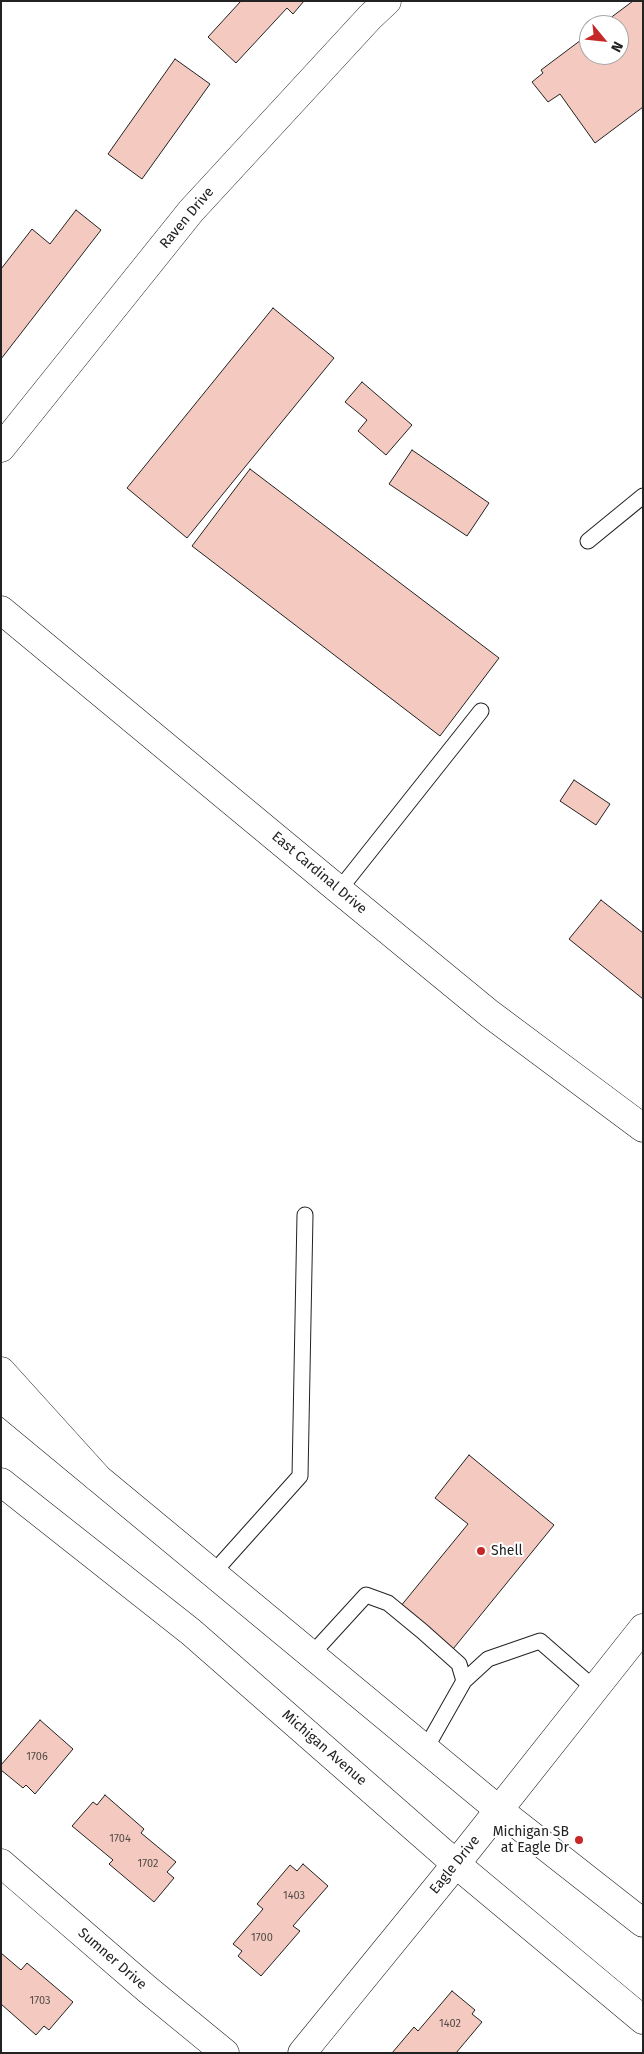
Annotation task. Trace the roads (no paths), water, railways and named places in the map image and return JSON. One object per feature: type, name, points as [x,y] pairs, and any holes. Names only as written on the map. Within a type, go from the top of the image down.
[{"type":"main road","name":"Raven Drive","points":[[1,448],[191,211],[370,17],[387,1]]},
{"type":"main road","name":"East Cardinal Drive","points":[[1,610],[490,1014],[643,1128]]},
{"type":"main road","points":[[1,1370],[97,1477]]},
{"type":"main road","points":[[1,1398],[500,1810],[643,1923]]},
{"type":"main road","name":"Michigan Avenue","points":[[1,1482],[191,1632],[456,1864],[643,2020]]},
{"type":"main road","name":"Eagle Drive","points":[[302,2053],[500,1810],[643,1628]]},
{"type":"main road","name":"Sumner Drive","points":[[1,1863],[146,1989],[225,2053]]},
{"type":"lane","points":[[588,541],[643,496]]},
{"type":"lane","points":[[339,890],[481,712]]},
{"type":"lane","points":[[214,1572],[300,1476],[305,1215]]},
{"type":"lane","points":[[312,1654],[366,1595],[388,1603],[422,1631],[458,1664],[464,1681]]},
{"type":"lane","points":[[426,1748],[464,1681],[488,1659],[540,1641],[595,1689]]},
{"type":"place","name":"Shell","points":[[481,1551]]},
{"type":"place","name":"Michigan SB at Eagle Dr","points":[[579,1840]]}]
